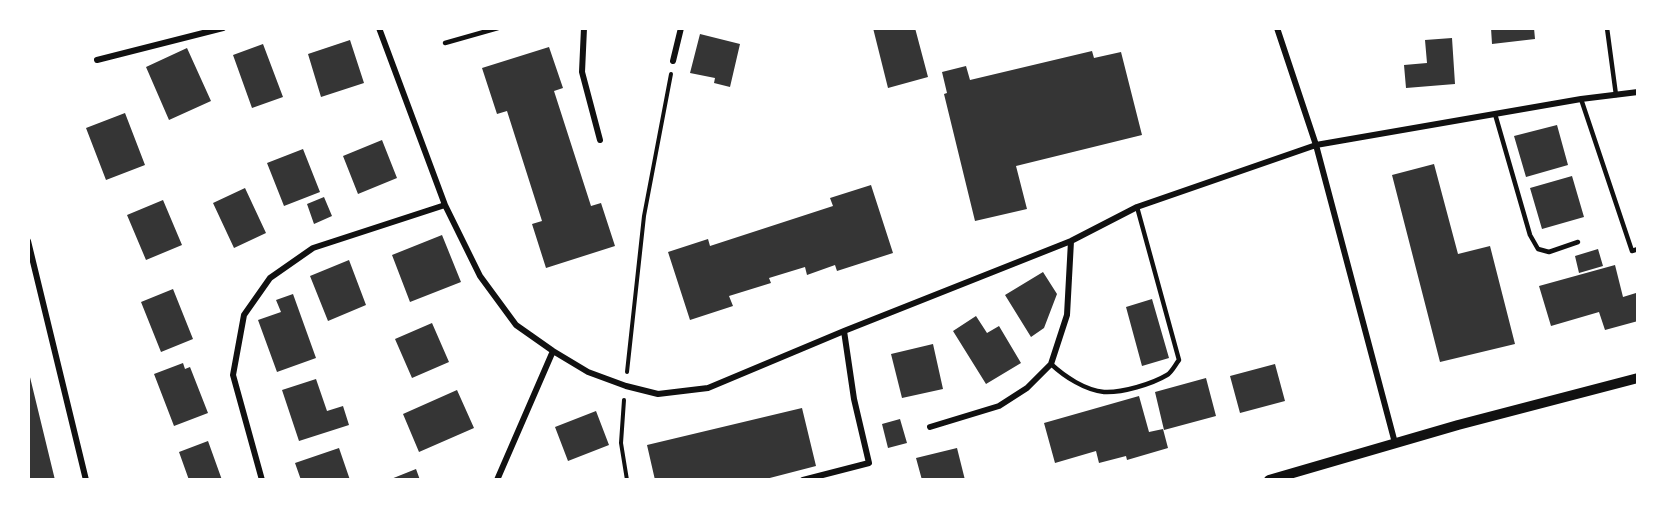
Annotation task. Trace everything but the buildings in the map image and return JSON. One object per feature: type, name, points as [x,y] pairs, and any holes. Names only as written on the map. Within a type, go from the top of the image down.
[{"type":"street","points":[[97,60],[223,28]]},
{"type":"street","points":[[379,28],[446,205],[480,276],[516,325],[588,372],[626,386],[658,394],[708,388],[1071,241],[1137,207],[1316,145],[1581,99],[1638,92]]},
{"type":"street","points":[[584,28],[582,72],[600,140]]},
{"type":"street","points":[[673,61],[681,28]]},
{"type":"street","points":[[1277,28],[1316,145],[1395,443]]},
{"type":"street","points":[[262,480],[234,375],[244,315],[270,278],[313,248],[446,205]]},
{"type":"street","points":[[28,241],[86,480]]},
{"type":"street","points":[[930,427],[999,406],[1027,388],[1051,364],[1067,315],[1071,241]]},
{"type":"street","points":[[803,480],[869,463],[854,399],[844,331]]},
{"type":"street","points":[[497,480],[553,351]]},
{"type":"street","points":[[1269,480],[1395,443],[1638,378]]},
{"type":"lane","points":[[445,43],[498,28]]},
{"type":"lane","points":[[1608,28],[1616,95]]},
{"type":"lane","points":[[1581,99],[1632,251],[1638,249]]},
{"type":"lane","points":[[1495,114],[1530,235],[1538,249],[1549,252],[1578,242]]},
{"type":"lane","points":[[1051,364],[1063,375],[1104,392],[1137,387],[1169,374],[1179,360],[1137,207]]},
{"type":"path","points":[[627,480],[621,443],[644,216],[673,61]]}]
